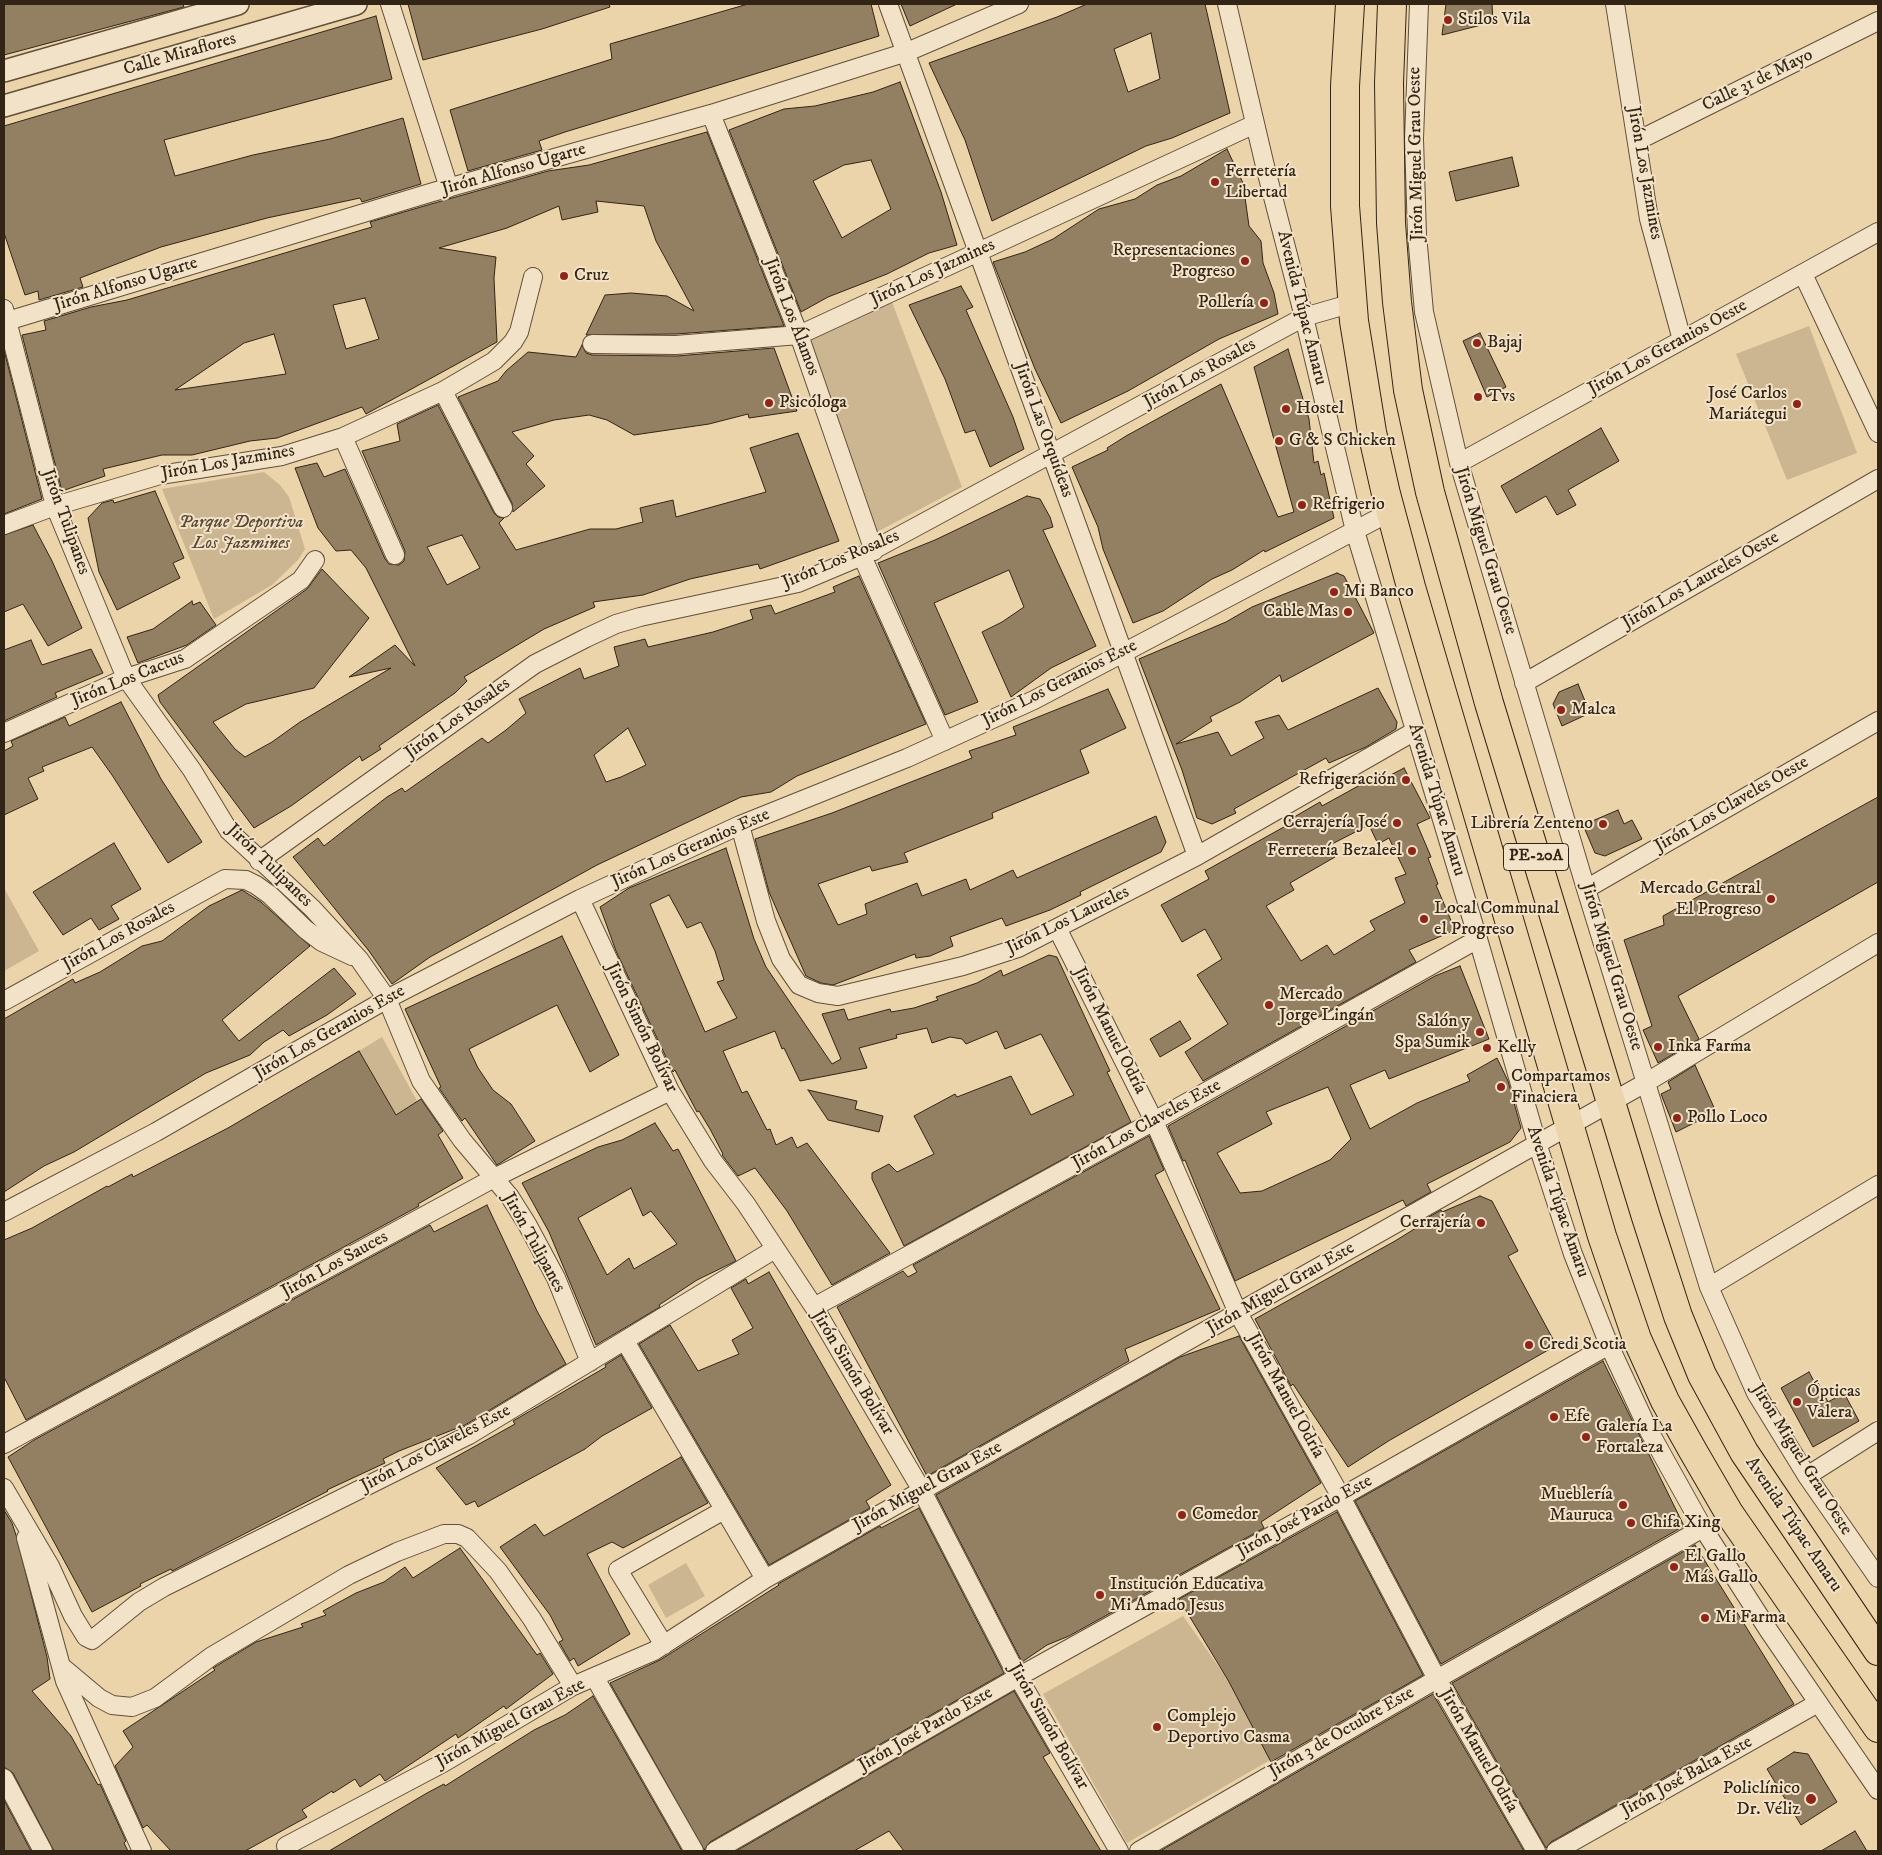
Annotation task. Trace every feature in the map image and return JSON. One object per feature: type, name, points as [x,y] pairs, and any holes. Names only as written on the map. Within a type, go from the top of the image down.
[{"type":"highway","name":"Avenida Túpac Amaru","points":[[1350,4],[1344,150],[1353,303],[1372,432],[1390,512],[1602,1236],[1637,1339],[1665,1401],[1729,1513],[1878,1728]]},
{"type":"highway","name":"Avenida Túpac Amaru","points":[[1392,4],[1389,83],[1391,223],[1396,302],[1408,390],[1430,492],[1489,703],[1669,1289],[1702,1375],[1744,1452],[1878,1651]]},
{"type":"street","name":"Calle Miraflores","points":[[4,71],[238,4]]},
{"type":"street","name":"Calle Miraflores","points":[[4,106],[356,4]]},
{"type":"street","points":[[390,4],[448,188]]},
{"type":"street","name":"Jirón Las Orquídeas","points":[[888,4],[1197,856]]},
{"type":"street","name":"Jirón Alfonso Ugarte","points":[[5,317],[448,188],[711,114],[907,52],[1019,4]]},
{"type":"street","name":"Avenida Túpac Amaru","points":[[1228,4],[1255,124],[1304,317],[1355,531],[1478,939],[1537,1144],[1573,1254],[1609,1345],[1649,1430],[1704,1528],[1768,1631],[1878,1790]]},
{"type":"street","name":"Jirón Miguel Grau Oeste","points":[[1419,4],[1414,139],[1417,235],[1424,312],[1459,463],[1586,889],[1709,1287],[1756,1393],[1807,1476],[1878,1578]]},
{"type":"street","name":"Jirón Los Jazmines","points":[[1615,4],[1649,219],[1682,340]]},
{"type":"street","name":"Calle 31 de Mayo","points":[[1637,141],[1878,21]]},
{"type":"street","name":"Jirón Los Álamos","points":[[711,114],[799,335],[868,553],[945,741]]},
{"type":"street","name":"Jirón Los Jazmines","points":[[592,344],[676,345],[799,335],[1255,124]]},
{"type":"street","name":"Jirón Los Geranios Oeste","points":[[1459,463],[1878,232]]},
{"type":"street","points":[[1803,274],[1878,433]]},
{"type":"street","name":"Jirón Los Jazmines","points":[[4,525],[55,506],[160,475],[282,456],[343,437],[443,392],[494,361],[512,342],[519,332],[533,277]]},
{"type":"street","name":"Jirón Los Rosales","points":[[260,861],[535,664],[616,624],[640,617],[798,583],[868,553],[1304,317],[1353,303]]},
{"type":"street","name":"Jirón Tulipanes","points":[[5,317],[55,506],[126,678],[192,770],[229,831],[312,908],[359,959],[387,999],[421,1081],[462,1140],[510,1197],[552,1270],[590,1362]]},
{"type":"street","points":[[443,392],[503,508]]},
{"type":"street","points":[[343,437],[396,555]]},
{"type":"street","name":"Jirón Los Laureles Oeste","points":[[1524,683],[1878,479]]},
{"type":"street","name":"Jirón Los Geranios Este","points":[[4,1212],[156,1132],[387,999],[580,899],[740,825],[945,741],[1034,700],[1390,512]]},
{"type":"street","name":"Jirón Los Cactus","points":[[4,733],[126,678],[185,659],[301,580],[315,560]]},
{"type":"street","name":"Jirón Los Claveles Oeste","points":[[1586,889],[1878,720]]},
{"type":"street","name":"Jirón Los Laureles","points":[[740,825],[766,921],[781,959],[799,985],[818,993],[838,996],[963,966],[1018,948],[1197,856],[1414,731]]},
{"type":"street","name":"Jirón Los Rosales","points":[[4,1001],[225,879],[246,880],[256,885],[270,895],[305,930],[322,942],[359,959]]},
{"type":"street","name":"Jirón Simón Bolívar","points":[[580,899],[670,1091],[713,1161],[746,1204],[814,1307],[921,1489],[1018,1677],[1119,1851]]},
{"type":"street","name":"Jirón Manuel Odría","points":[[1056,928],[1154,1121],[1238,1313],[1341,1498],[1436,1679],[1536,1851]]},
{"type":"street","name":"Jirón Los Claveles Este","points":[[814,1307],[1154,1121],[1478,939]]},
{"type":"street","points":[[1569,1125],[1646,1082],[1878,943]]},
{"type":"street","name":"Jirón Los Sauces","points":[[4,1444],[494,1178],[670,1091]]},
{"type":"street","name":"Jirón Miguel Grau Este","points":[[287,1849],[443,1763],[572,1686],[595,1678],[664,1645],[765,1580],[921,1489],[1238,1313],[1569,1125]]},
{"type":"street","points":[[1709,1287],[1878,1185]]},
{"type":"street","name":"Jirón Los Claveles Este","points":[[21,1518],[50,1566],[73,1616],[86,1637],[92,1640],[139,1602],[164,1587],[469,1435],[776,1250]]},
{"type":"street","points":[[625,1341],[765,1580]]},
{"type":"street","name":"Jirón José Pardo Este","points":[[715,1851],[1018,1677],[1341,1498],[1609,1345]]},
{"type":"street","points":[[1807,1476],[1878,1431]]},
{"type":"street","points":[[4,1488],[21,1518],[62,1668],[88,1737],[142,1851]]},
{"type":"street","points":[[664,1645],[618,1570],[724,1510]]},
{"type":"street","name":"Jirón 3 de Octubre Este","points":[[1139,1851],[1436,1679],[1704,1528]]},
{"type":"street","points":[[62,1668],[99,1698],[112,1705],[132,1707],[155,1698],[212,1656],[349,1574],[397,1552],[444,1534],[458,1534],[467,1538],[498,1571],[532,1619],[572,1686]]},
{"type":"street","points":[[595,1678],[694,1851]]},
{"type":"street","name":"Jirón José Balta Este","points":[[1556,1851],[1818,1703]]},
{"type":"street","points":[[4,1778],[43,1851]]},
{"type":"green space","points":[[892,302],[962,487],[875,533],[808,340]]},
{"type":"green space","name":"José Carlos Mariátegui","points":[[1809,326],[1857,453],[1787,480],[1736,354]]},
{"type":"green space","name":"Parque Deportiva Los Jazmines","points":[[264,472],[280,485],[289,497],[305,549],[298,560],[272,585],[214,619],[162,489]]},
{"type":"green space","points":[[4,888],[39,951],[4,971]]},
{"type":"green space","points":[[382,1037],[417,1101],[396,1115],[359,1051]]},
{"type":"green space","points":[[686,1563],[705,1596],[666,1618],[648,1585]]},
{"type":"green space","name":"Complejo Deportivo Casma","points":[[1183,1616],[1228,1680],[1270,1760],[1127,1843],[1043,1694]]},
{"type":"building","points":[[4,4],[183,4],[184,7],[4,55]]},
{"type":"building","points":[[408,4],[609,4],[610,7],[542,29],[423,60]]},
{"type":"building","points":[[748,4],[871,4],[879,36],[565,132],[539,141],[542,150],[468,171],[450,110],[612,59],[610,44]]},
{"type":"building","points":[[901,4],[957,4],[910,26]]},
{"type":"building","points":[[1087,4],[1205,4],[1230,113],[1172,138],[1146,146],[992,221],[965,140],[929,63],[1057,17]],"holes":[[[1151,33],[1160,79],[1128,92],[1114,49]]]},
{"type":"building","points":[[1446,4],[1492,4],[1493,22],[1442,35]]},
{"type":"building","points":[[376,16],[392,79],[164,140],[175,176],[253,155],[330,139],[403,118],[421,184],[362,202],[360,198],[267,218],[161,247],[80,278],[83,287],[39,300],[38,291],[25,295],[4,233],[4,126]]},
{"type":"building","points":[[900,82],[941,192],[957,245],[929,253],[887,274],[828,297],[801,312],[729,130],[784,109],[815,106],[873,92]],"holes":[[[871,160],[891,209],[842,238],[813,181],[844,165]]]},
{"type":"building","points":[[707,132],[784,326],[676,334],[586,335],[605,295],[631,293],[667,296],[694,311],[656,241],[644,206],[596,201],[598,212],[562,220],[559,206],[507,228],[439,248],[496,257],[494,278],[497,342],[366,414],[362,407],[277,438],[250,441],[192,455],[162,455],[103,469],[105,476],[62,491],[22,335],[46,330],[44,321],[91,307],[127,300],[372,227],[370,222],[431,204],[548,171],[589,165]],"holes":[[[365,298],[379,339],[346,349],[333,305]],[[274,334],[286,374],[175,390],[244,343]]]},
{"type":"building","points":[[1227,149],[1243,183],[1249,226],[1261,241],[1263,263],[1274,293],[1278,314],[1219,339],[1128,391],[1061,423],[1035,369],[993,262],[1025,252],[1053,239],[1099,209],[1135,199],[1157,185],[1181,176]]},
{"type":"building","points":[[1512,157],[1519,186],[1456,201],[1449,172]]},
{"type":"building","points":[[961,286],[973,307],[966,310],[1013,417],[1024,449],[990,467],[975,430],[965,433],[945,379],[909,305]]},
{"type":"building","points":[[1480,333],[1506,387],[1487,397],[1463,341]]},
{"type":"building","points":[[582,345],[586,353],[592,355],[677,356],[774,348],[797,411],[749,418],[748,414],[709,424],[634,435],[607,420],[589,415],[554,420],[512,432],[534,456],[526,464],[545,486],[513,512],[512,503],[458,397],[498,381],[506,371],[528,352],[576,357]]},
{"type":"building","points":[[1288,349],[1309,419],[1314,463],[1318,461],[1321,475],[1324,473],[1334,518],[1265,552],[1264,550],[1232,570],[1212,579],[1163,611],[1133,623],[1103,549],[1098,527],[1072,467],[1108,450],[1107,448],[1126,436],[1221,384],[1278,517],[1294,512],[1254,367]]},
{"type":"building","points":[[4,350],[42,499],[4,514]]},
{"type":"building","points":[[438,405],[494,513],[498,517],[504,518],[499,523],[516,550],[590,529],[616,529],[643,522],[640,508],[673,500],[676,517],[766,492],[750,448],[798,433],[839,541],[760,569],[758,564],[690,579],[643,595],[593,602],[595,607],[544,629],[464,677],[467,681],[455,693],[379,746],[381,749],[362,761],[360,756],[291,806],[254,828],[160,702],[158,695],[307,589],[322,569],[369,618],[314,688],[246,704],[213,722],[235,749],[245,757],[391,668],[349,677],[395,645],[415,666],[366,568],[351,550],[336,551],[318,528],[295,468],[317,463],[324,477],[345,469],[385,559],[389,564],[399,565],[404,561],[405,551],[362,451],[400,441],[397,424]],"holes":[[[462,535],[480,568],[447,585],[427,547]]]},
{"type":"building","points":[[1601,428],[1619,461],[1568,490],[1576,505],[1557,515],[1546,496],[1516,513],[1501,486]]},
{"type":"building","points":[[155,491],[184,558],[173,563],[180,578],[117,610],[99,572],[88,518],[102,503],[113,500],[114,503]]},
{"type":"building","points":[[1027,496],[1040,499],[1050,517],[1053,527],[1043,530],[1096,646],[1051,668],[1011,697],[982,632],[1002,622],[1024,607],[1009,570],[934,603],[978,702],[945,715],[878,563],[935,540]]},
{"type":"building","points":[[33,525],[52,561],[82,628],[48,646],[23,604],[4,612],[4,535]]},
{"type":"building","points":[[1337,573],[1344,576],[1374,633],[1282,682],[1280,675],[1240,702],[1210,717],[1212,721],[1176,744],[1218,732],[1231,756],[1264,738],[1255,722],[1279,715],[1288,730],[1378,688],[1397,722],[1396,729],[1366,747],[1329,763],[1326,758],[1234,809],[1236,813],[1212,824],[1197,818],[1182,770],[1139,659],[1226,622],[1252,607]]},
{"type":"building","points":[[859,576],[926,724],[797,776],[771,792],[741,797],[597,865],[430,957],[392,984],[369,951],[293,857],[318,838],[324,846],[387,797],[402,788],[405,792],[482,738],[488,743],[526,713],[519,699],[580,668],[584,679],[619,666],[614,647],[645,639],[648,647],[713,632],[753,619],[750,610],[771,605],[775,614],[835,592],[833,587]],"holes":[[[628,728],[646,765],[606,782],[594,755]]]},
{"type":"building","points":[[192,601],[193,605],[200,602],[216,625],[187,645],[138,663],[127,637],[153,629]]},
{"type":"building","points":[[31,640],[42,665],[91,649],[103,673],[55,693],[57,697],[4,721],[4,650]]},
{"type":"building","points":[[1578,684],[1590,713],[1562,726],[1553,704],[1559,692]]},
{"type":"building","points":[[1108,689],[1126,728],[1080,750],[1089,773],[992,813],[993,818],[904,853],[908,862],[872,871],[870,866],[818,884],[838,925],[867,914],[865,904],[917,883],[922,896],[966,879],[970,890],[1013,870],[1017,878],[1156,816],[1166,842],[1161,852],[1080,892],[1081,895],[1050,910],[1006,926],[1002,918],[950,937],[953,946],[930,956],[916,958],[915,954],[833,985],[821,983],[806,976],[769,892],[755,839],[832,813],[972,758],[969,751],[1016,735],[1013,727]]},
{"type":"building","points":[[121,702],[161,779],[202,842],[168,863],[92,747],[42,767],[44,771],[28,778],[38,799],[4,815],[4,751],[13,746],[11,741],[65,717],[69,726]]},
{"type":"building","points":[[1404,768],[1430,818],[1417,824],[1431,857],[1428,858],[1438,884],[1436,885],[1455,930],[1409,950],[1416,962],[1203,1081],[1185,1052],[1228,1024],[1197,975],[1222,959],[1205,929],[1182,942],[1161,905],[1209,879],[1205,871],[1291,823],[1289,820],[1320,802],[1322,806],[1380,774],[1383,779]],"holes":[[[1369,825],[1378,844],[1389,838],[1406,874],[1395,878],[1405,903],[1370,921],[1375,930],[1334,955],[1327,945],[1301,961],[1266,906],[1294,890],[1290,883],[1335,857],[1328,846]]]},
{"type":"building","name":"Mercado Central El Progreso","points":[[1878,797],[1878,882],[1678,996],[1699,1039],[1658,1063],[1643,1030],[1652,1026],[1624,940],[1664,925],[1663,916]]},
{"type":"building","points":[[1618,810],[1624,824],[1632,820],[1642,839],[1605,856],[1595,853],[1583,825]]},
{"type":"building","points":[[114,843],[141,889],[111,906],[119,919],[99,930],[91,918],[63,935],[33,892]]},
{"type":"building","points":[[726,848],[754,939],[766,967],[832,1064],[841,1059],[822,1014],[844,1009],[848,1020],[890,1009],[891,1012],[914,1008],[938,1000],[936,997],[977,983],[1001,970],[1003,976],[1049,955],[1057,957],[1110,1071],[1107,1072],[1131,1122],[904,1246],[872,1179],[872,1173],[889,1164],[897,1172],[934,1154],[914,1116],[955,1094],[957,1097],[1011,1076],[1031,1115],[1074,1095],[1041,1034],[1005,1049],[997,1031],[966,1044],[962,1039],[950,1037],[932,1043],[927,1028],[896,1035],[897,1038],[859,1048],[867,1068],[800,1081],[784,1048],[782,1049],[775,1031],[723,1051],[742,1093],[747,1091],[767,1130],[770,1129],[776,1145],[792,1137],[797,1148],[807,1143],[890,1253],[832,1285],[787,1211],[755,1168],[738,1176],[722,1155],[710,1129],[699,1111],[697,1112],[675,1070],[673,1072],[616,951],[600,907],[629,888]],"holes":[[[669,895],[687,928],[701,922],[715,951],[724,980],[717,982],[737,1018],[705,1032],[650,904]]]},
{"type":"building","points":[[242,890],[261,902],[310,946],[222,1020],[239,1041],[334,968],[356,994],[327,1015],[289,1036],[283,1030],[264,1042],[250,1055],[206,1073],[74,1152],[44,1166],[4,1192],[4,1019],[73,979],[75,983],[100,972],[142,946],[162,941],[209,906]]},
{"type":"building","points":[[562,936],[619,1055],[590,1072],[557,1005],[469,1049],[478,1068],[493,1090],[511,1104],[535,1141],[497,1165],[465,1118],[462,1121],[439,1088],[441,1087],[405,1009]]},
{"type":"building","points":[[1460,966],[1489,1039],[1389,1079],[1385,1070],[1350,1085],[1370,1129],[1417,1103],[1470,1081],[1467,1075],[1497,1058],[1508,1081],[1521,1128],[1510,1142],[1427,1184],[1431,1192],[1406,1206],[1403,1200],[1235,1281],[1185,1160],[1183,1161],[1168,1126],[1435,976]],"holes":[[[1328,1087],[1351,1139],[1330,1160],[1262,1191],[1240,1193],[1217,1153],[1272,1124],[1266,1112]]]},
{"type":"building","points":[[1180,1021],[1191,1039],[1160,1057],[1150,1039]]},
{"type":"building","points":[[359,1051],[396,1115],[421,1099],[443,1131],[438,1135],[463,1178],[418,1204],[419,1206],[26,1420],[4,1377],[4,1240],[32,1228],[107,1186],[132,1174],[133,1177],[228,1128]]},
{"type":"building","points":[[1695,1065],[1716,1112],[1676,1132],[1661,1094],[1671,1089],[1668,1082]]},
{"type":"building","points":[[808,1090],[857,1101],[855,1109],[883,1116],[879,1132],[828,1120]]},
{"type":"building","points":[[655,1123],[673,1151],[678,1149],[736,1261],[697,1280],[659,1305],[660,1307],[596,1345],[549,1232],[522,1183],[598,1147],[622,1140]],"holes":[[[631,1188],[643,1216],[651,1211],[677,1244],[634,1269],[629,1258],[607,1275],[578,1218]]]},
{"type":"building","points":[[1149,1136],[1164,1170],[1155,1175],[1220,1309],[1125,1349],[1129,1361],[927,1476],[837,1307],[903,1271],[908,1277],[917,1272],[913,1265]]},
{"type":"building","points":[[1480,1196],[1492,1201],[1518,1251],[1508,1256],[1554,1341],[1550,1349],[1390,1440],[1348,1467],[1293,1384],[1291,1386],[1255,1319],[1395,1241],[1416,1228],[1415,1225],[1441,1210],[1442,1212]]},
{"type":"building","points":[[487,1205],[537,1311],[566,1364],[465,1425],[383,1459],[385,1463],[327,1490],[172,1571],[171,1569],[140,1584],[141,1586],[92,1612],[8,1457],[34,1440],[430,1225],[434,1232]]},
{"type":"building","points":[[769,1272],[891,1485],[866,1501],[870,1508],[769,1565],[639,1344],[670,1325],[698,1371],[739,1354],[732,1340],[753,1328],[731,1288],[746,1279],[748,1284]]},
{"type":"building","points":[[1239,1336],[1321,1483],[1261,1522],[1264,1528],[1069,1636],[1047,1645],[1022,1662],[936,1495],[1180,1357]]},
{"type":"building","points":[[621,1355],[652,1408],[602,1436],[585,1449],[478,1507],[475,1501],[466,1505],[436,1468],[515,1424],[513,1421],[606,1367],[605,1365]]},
{"type":"building","points":[[1603,1361],[1684,1526],[1441,1664],[1355,1501]]},
{"type":"building","points":[[1809,1372],[1816,1385],[1818,1383],[1828,1402],[1844,1393],[1859,1421],[1813,1447],[1781,1388]]},
{"type":"building","points":[[681,1457],[708,1503],[623,1548],[612,1542],[587,1554],[630,1634],[578,1666],[574,1658],[570,1661],[559,1642],[563,1640],[550,1615],[500,1547],[535,1524],[544,1536]]},
{"type":"building","points":[[919,1508],[1004,1673],[710,1842],[704,1850],[610,1683],[660,1660],[778,1584],[880,1526],[881,1528]]},
{"type":"building","points":[[4,1510],[12,1523],[16,1535],[47,1657],[50,1679],[32,1691],[71,1736],[98,1785],[100,1784],[126,1841],[124,1843],[128,1851],[54,1851],[13,1773],[4,1767]]},
{"type":"building","points":[[1337,1512],[1423,1675],[1271,1762],[1228,1680],[1179,1599]]},
{"type":"building","points":[[1695,1545],[1794,1704],[1551,1842],[1546,1848],[1452,1683]]},
{"type":"building","points":[[460,1548],[537,1655],[540,1653],[553,1674],[506,1709],[504,1706],[458,1738],[456,1734],[385,1781],[380,1774],[360,1787],[355,1779],[302,1810],[307,1817],[245,1851],[171,1851],[147,1825],[143,1828],[115,1766],[133,1747],[123,1731],[215,1670],[213,1668],[256,1642],[303,1627],[301,1624],[326,1615],[323,1611],[356,1593],[384,1582],[405,1567],[413,1578]]},
{"type":"building","points":[[1014,1691],[1050,1753],[1043,1757],[1101,1851],[904,1851],[889,1831],[854,1851],[736,1851]]},
{"type":"building","points":[[1433,1694],[1524,1851],[1160,1851]]},
{"type":"building","points":[[593,1696],[682,1851],[329,1851],[427,1793],[444,1784],[445,1786],[534,1730],[565,1715]]},
{"type":"building","points":[[1794,1752],[1808,1754],[1837,1802],[1801,1825],[1767,1769]]},
{"type":"building","points":[[4,1800],[31,1851],[4,1851]]},
{"type":"building","points":[[1855,1831],[1867,1851],[1821,1851]]},
{"type":"place","name":"Stilos Vila","points":[[1448,20]]},
{"type":"place","name":"Ferretería Libertad","points":[[1215,182]]},
{"type":"place","name":"Representaciones Progreso","points":[[1245,261]]},
{"type":"place","name":"Cruz","points":[[564,276]]},
{"type":"place","name":"Pollería","points":[[1264,303]]},
{"type":"place","name":"Bajaj","points":[[1477,343]]},
{"type":"place","name":"Tvs","points":[[1478,397]]},
{"type":"place","name":"Psicóloga","points":[[769,403]]},
{"type":"place","name":"José Carlos Mariátegui","points":[[1797,404]]},
{"type":"place","name":"Hostel","points":[[1286,409]]},
{"type":"place","name":"G & S Chicken","points":[[1279,441]]},
{"type":"place","name":"Refrigerio","points":[[1302,505]]},
{"type":"place","name":"Mi Banco","points":[[1334,592]]},
{"type":"place","name":"Cable Mas","points":[[1348,612]]},
{"type":"place","name":"Malca","points":[[1561,710]]},
{"type":"place","name":"Refrigeración","points":[[1406,780]]},
{"type":"place","name":"Cerrajería José","points":[[1397,823]]},
{"type":"place","name":"Librería Zenteno","points":[[1603,824]]},
{"type":"place","name":"Ferretería Bezaleel","points":[[1412,851]]},
{"type":"place","name":"Mercado Central El Progreso","points":[[1771,899]]},
{"type":"place","name":"Local Communal el Progreso","points":[[1424,919]]},
{"type":"place","name":"Mercado Jorge Lingán","points":[[1269,1005]]},
{"type":"place","name":"Salón y Spa Sumik","points":[[1480,1032]]},
{"type":"place","name":"Inka Farma","points":[[1658,1047]]},
{"type":"place","name":"Kelly","points":[[1487,1048]]},
{"type":"place","name":"Compartamos Finaciera","points":[[1501,1087]]},
{"type":"place","name":"Pollo Loco","points":[[1677,1118]]},
{"type":"place","name":"Cerrajería","points":[[1481,1223]]},
{"type":"place","name":"Credi Scotia","points":[[1529,1345]]},
{"type":"place","name":"Ópticas Valera","points":[[1797,1402]]},
{"type":"place","name":"Efe","points":[[1554,1417]]},
{"type":"place","name":"Galería La Fortaleza","points":[[1586,1437]]},
{"type":"place","name":"Mueblería Mauruca","points":[[1623,1505]]},
{"type":"place","name":"Comedor","points":[[1182,1515]]},
{"type":"place","name":"Chifa Xing","points":[[1631,1523]]},
{"type":"place","name":"El Gallo Más Gallo","points":[[1674,1567]]},
{"type":"place","name":"Institución Educativa Mi Amado Jesus","points":[[1100,1595]]},
{"type":"place","name":"Mi Farma","points":[[1705,1618]]},
{"type":"place","name":"Complejo Deportivo Casma","points":[[1157,1727]]},
{"type":"place","name":"Policlínico Dr. Véliz","points":[[1811,1799]]}]
